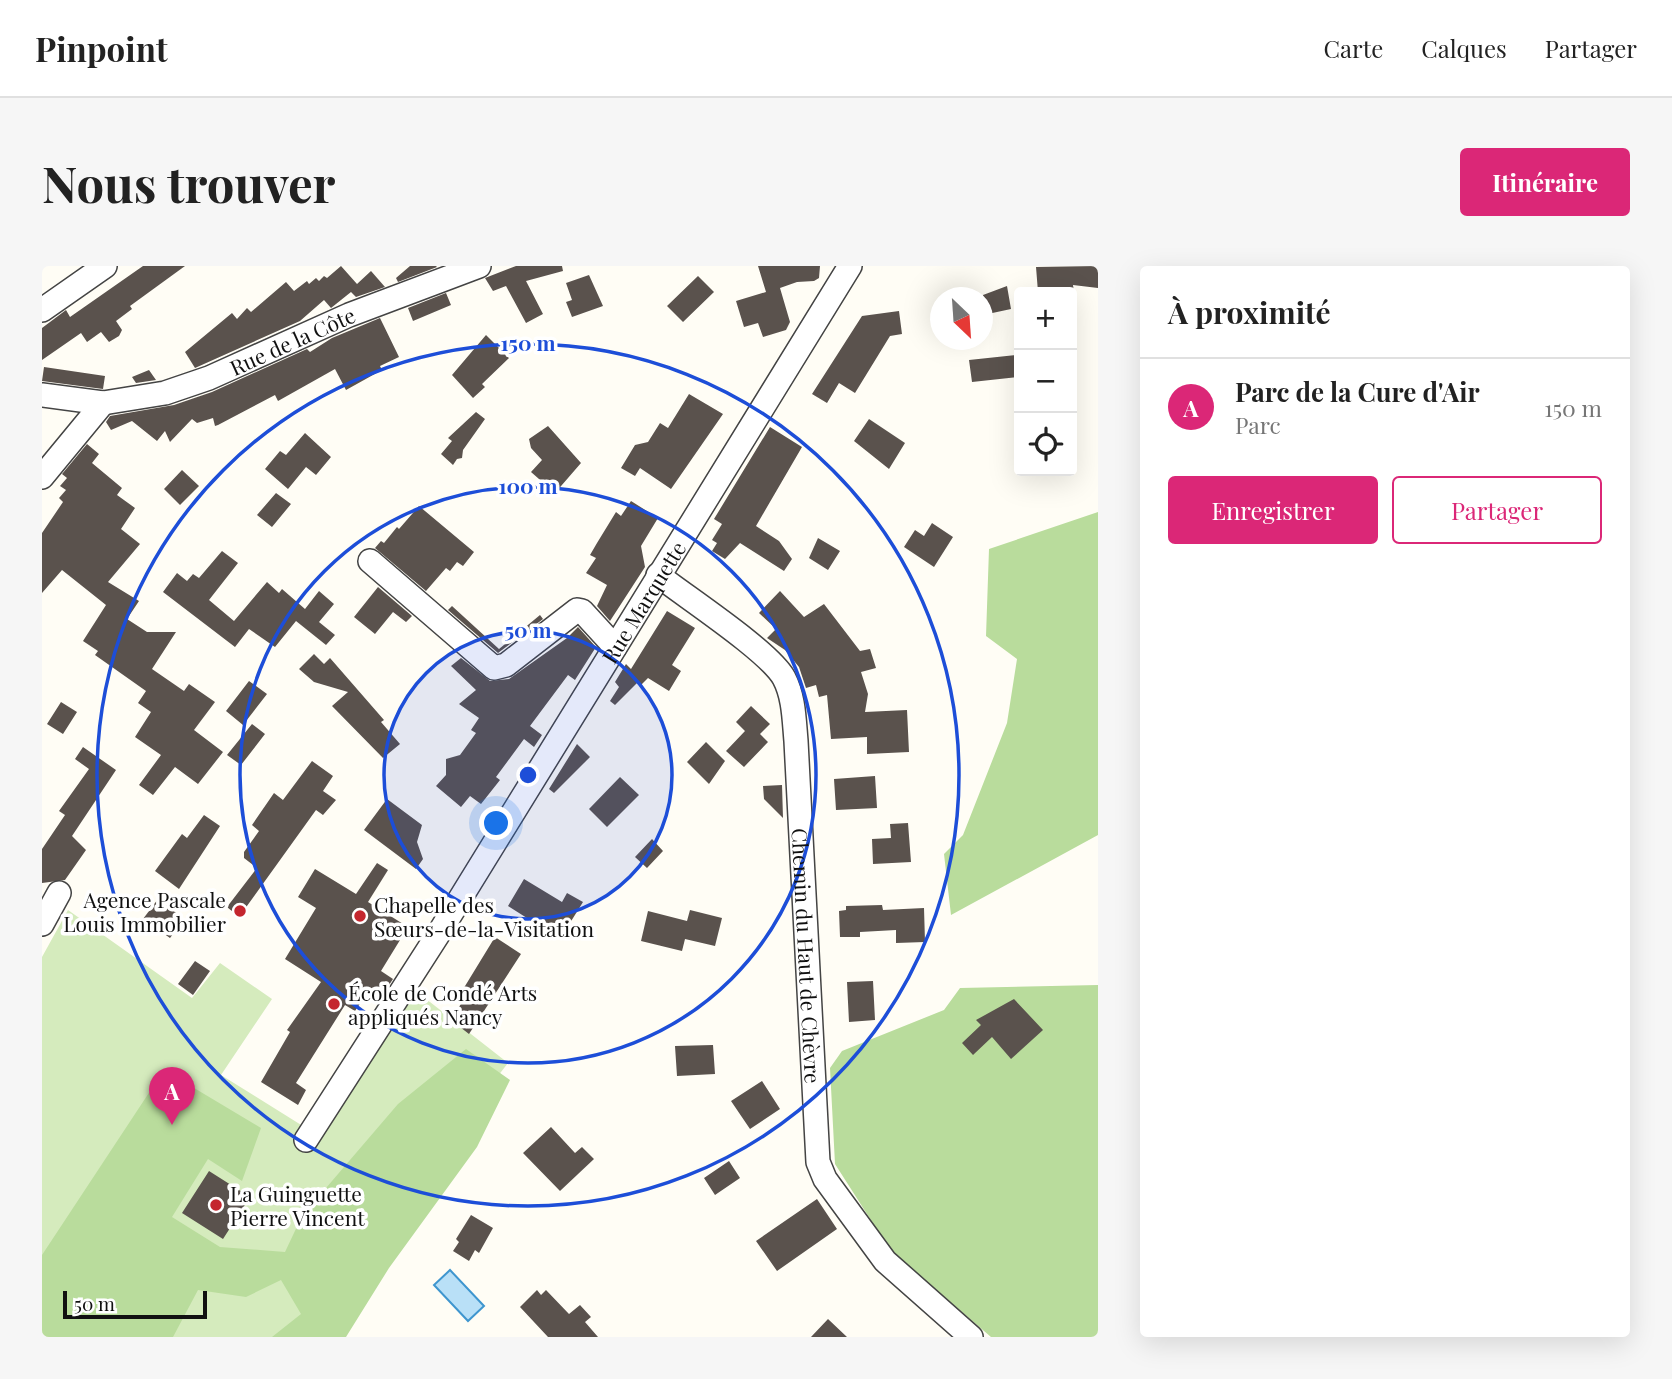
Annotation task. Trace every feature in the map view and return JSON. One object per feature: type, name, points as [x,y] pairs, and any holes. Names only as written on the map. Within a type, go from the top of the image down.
[{"type":"street","points":[[42,310],[105,266]]},
{"type":"street","name":"Rue de la Côte","points":[[42,395],[103,403],[188,386],[349,314],[479,266]]},
{"type":"street","name":"Rue Marquette","points":[[306,1140],[436,937],[850,266]]},
{"type":"street","points":[[42,477],[103,403]]},
{"type":"street","points":[[370,561],[494,668],[506,665],[577,610],[582,611],[615,647]]},
{"type":"street","name":"Chemin du Haut de Chèvre","points":[[657,575],[760,653],[777,668],[786,683],[794,715],[818,1162],[825,1179],[885,1261],[971,1337]]},
{"type":"street","points":[[42,924],[59,893]]},
{"type":"green space","points":[[1098,512],[1098,835],[951,915],[944,854],[963,835],[1007,723],[1017,659],[986,636],[989,549]]},
{"type":"green space","points":[[68,910],[192,998],[220,963],[272,999],[221,1075],[306,1128],[401,984],[430,1002],[508,1063],[463,1121],[320,1337],[42,1337],[42,957]]},
{"type":"green space","points":[[1098,985],[1098,1337],[991,1337],[890,1250],[835,1164],[830,1068],[842,1051],[944,1010],[960,988]]},
{"type":"green space","points":[[466,1049],[510,1080],[477,1147],[389,1268],[346,1337],[272,1337],[301,1314],[281,1280],[246,1297],[198,1290],[173,1337],[42,1337],[42,1255],[164,1070],[261,1128],[242,1181],[208,1159],[172,1217],[220,1247],[285,1252],[302,1216],[398,1104]]},
{"type":"water","points":[[450,1270],[484,1306],[468,1321],[434,1285]]},
{"type":"building","points":[[143,266],[185,266],[130,306],[132,309],[116,321],[122,330],[119,336],[109,342],[101,332],[87,342],[81,333],[42,360],[42,328],[66,310],[70,317]]},
{"type":"building","points":[[341,266],[357,284],[371,271],[385,287],[356,297],[351,292],[331,308],[324,300],[300,321],[195,368],[185,352],[232,313],[237,319],[247,308],[251,312],[286,282],[294,291],[307,281],[309,284],[316,278],[319,281],[324,276],[327,278]]},
{"type":"building","points":[[410,266],[437,267],[398,282],[396,278]]},
{"type":"building","points":[[516,266],[562,266],[563,271],[526,281],[543,314],[526,323],[506,286],[493,291],[485,278]]},
{"type":"building","points":[[758,266],[820,266],[819,278],[814,281],[797,282],[780,288],[790,322],[786,330],[763,337],[758,323],[744,327],[736,301],[766,292]]},
{"type":"building","points":[[1098,266],[1098,288],[1073,285],[1038,287],[1036,267]]},
{"type":"building","points":[[589,275],[603,306],[572,317],[566,302],[572,300],[566,283]]},
{"type":"building","points":[[698,276],[714,292],[683,322],[667,306]]},
{"type":"building","points":[[1007,286],[1011,309],[993,313],[993,291]]},
{"type":"building","points":[[446,293],[451,305],[413,321],[408,308]]},
{"type":"building","points":[[899,311],[902,334],[890,336],[855,393],[839,383],[827,403],[812,394],[862,316]]},
{"type":"building","points":[[380,318],[399,357],[380,366],[382,370],[346,390],[335,369],[278,401],[275,395],[218,425],[215,426],[213,418],[197,423],[192,419],[170,442],[165,431],[157,441],[132,421],[111,430],[106,422],[110,416],[174,405],[212,392],[307,349],[310,352],[332,338]]},
{"type":"building","points":[[486,335],[509,358],[482,384],[485,387],[473,398],[452,375]]},
{"type":"building","points":[[1014,355],[1014,378],[972,382],[969,360]]},
{"type":"building","points":[[44,367],[105,376],[103,389],[42,381]]},
{"type":"building","points":[[149,370],[156,380],[136,383],[132,377]]},
{"type":"building","points":[[689,394],[723,414],[671,489],[640,468],[635,476],[621,468],[635,445],[648,442],[660,423],[668,428]]},
{"type":"building","points":[[476,412],[485,419],[463,450],[462,458],[457,459],[453,465],[441,454],[452,441],[448,438]]},
{"type":"building","points":[[869,419],[905,443],[889,469],[854,441]]},
{"type":"building","points":[[548,426],[581,463],[555,493],[531,472],[542,460],[531,448],[529,439]]},
{"type":"building","points":[[770,427],[802,447],[756,526],[779,541],[792,559],[784,571],[740,543],[725,559],[712,551],[717,543],[712,540],[722,524],[714,519]]},
{"type":"building","points":[[305,433],[331,457],[316,475],[306,467],[288,489],[265,469],[280,451],[286,455]]},
{"type":"building","points":[[87,444],[99,454],[92,463],[122,488],[117,495],[135,508],[121,529],[140,544],[108,582],[139,601],[127,619],[147,632],[176,632],[152,669],[184,691],[189,684],[215,702],[194,730],[223,752],[198,784],[175,767],[153,795],[139,785],[161,755],[135,737],[151,712],[138,703],[146,691],[95,655],[98,651],[83,641],[106,605],[62,570],[42,593],[42,533],[63,502],[59,498],[66,490],[60,486],[67,478],[62,474]]},
{"type":"building","points":[[182,470],[199,486],[180,505],[164,489]]},
{"type":"building","points":[[276,493],[291,504],[272,527],[257,515]]},
{"type":"building","points":[[631,501],[658,518],[641,546],[645,567],[610,621],[597,606],[607,585],[586,573],[596,558],[590,555],[616,512],[621,516]]},
{"type":"building","points":[[419,506],[474,552],[463,566],[457,562],[450,571],[446,568],[426,591],[375,548],[381,541],[384,543],[397,527],[399,529]]},
{"type":"building","points":[[932,523],[953,537],[934,567],[904,547],[915,530],[924,536]]},
{"type":"building","points":[[818,538],[840,551],[828,570],[809,558]]},
{"type":"building","points":[[222,551],[238,563],[209,600],[234,621],[267,582],[279,593],[282,589],[305,609],[319,591],[334,604],[319,622],[335,635],[326,645],[296,621],[275,647],[249,629],[235,647],[163,592],[177,573],[187,581],[193,574],[199,578]]},
{"type":"building","points":[[378,587],[412,616],[406,622],[393,612],[375,634],[354,617]]},
{"type":"building","points":[[780,591],[804,617],[824,604],[860,651],[870,649],[876,668],[861,672],[868,694],[865,712],[907,710],[909,752],[867,754],[867,737],[831,739],[827,695],[819,697],[816,685],[806,688],[799,667],[785,650],[767,638],[776,629],[759,613]]},
{"type":"building","points":[[452,606],[499,649],[540,615],[543,619],[498,653],[448,610]]},
{"type":"building","points":[[667,611],[695,628],[672,665],[681,671],[669,691],[648,678],[640,686],[637,683],[615,705],[610,701],[619,687],[615,682],[626,664],[631,669]]},
{"type":"building","points":[[578,627],[596,647],[575,680],[568,675],[530,726],[542,735],[534,747],[524,739],[496,777],[500,780],[481,804],[470,796],[461,807],[436,786],[446,775],[446,759],[460,755],[476,733],[471,730],[479,718],[459,704],[476,690],[451,666],[461,658],[490,681],[509,679],[567,638]]},
{"type":"building","points":[[314,654],[324,664],[330,658],[384,720],[381,722],[400,744],[383,758],[332,706],[348,692],[314,682],[299,669]]},
{"type":"building","points":[[249,681],[267,694],[243,725],[226,711]]},
{"type":"building","points":[[61,702],[77,712],[63,734],[47,724]]},
{"type":"building","points":[[751,706],[770,724],[760,734],[768,742],[744,767],[726,751],[745,731],[736,722]]},
{"type":"building","points":[[252,724],[265,734],[241,765],[227,755]]},
{"type":"building","points":[[706,742],[725,761],[709,784],[687,762]]},
{"type":"building","points":[[577,744],[590,757],[554,793],[549,789]]},
{"type":"building","points":[[83,747],[116,770],[72,836],[86,850],[65,880],[42,883],[42,849],[65,815],[59,811],[89,769],[75,759]]},
{"type":"building","points":[[312,761],[333,776],[323,791],[336,800],[323,815],[316,810],[239,917],[227,907],[257,868],[244,858],[244,852],[259,831],[252,825],[274,793],[283,800]]},
{"type":"building","points":[[875,776],[877,808],[836,810],[834,779]]},
{"type":"building","points":[[620,777],[639,795],[607,827],[589,809]]},
{"type":"building","points":[[782,785],[783,818],[764,799],[763,786]]},
{"type":"building","points":[[387,799],[422,825],[417,842],[423,859],[416,869],[364,830]]},
{"type":"building","points":[[204,815],[220,826],[179,889],[155,871],[182,834],[187,838]]},
{"type":"building","points":[[908,823],[911,862],[873,864],[872,839],[891,838],[890,824]]},
{"type":"building","points":[[652,839],[663,851],[647,868],[635,857]]},
{"type":"building","name":"École de Condé Arts appliqués Nancy","points":[[377,863],[388,870],[368,902],[408,927],[381,971],[393,979],[381,997],[369,990],[355,1011],[345,1005],[296,1083],[306,1090],[298,1105],[261,1082],[290,1032],[287,1030],[321,982],[285,959],[316,908],[298,897],[315,869],[356,894]]},
{"type":"building","points":[[524,879],[562,902],[567,893],[583,902],[560,939],[508,906]]},
{"type":"building","points":[[158,899],[184,919],[170,938],[143,919]]},
{"type":"building","points":[[882,905],[883,910],[924,908],[925,942],[896,943],[896,930],[860,932],[860,937],[840,937],[839,911],[846,910],[846,906]]},
{"type":"building","points":[[690,910],[722,918],[715,946],[685,939],[682,951],[641,941],[648,911],[687,921]]},
{"type":"building","points":[[495,937],[521,954],[469,1034],[451,1020],[467,994],[462,991]]},
{"type":"building","points":[[195,961],[210,971],[193,995],[178,984]]},
{"type":"building","points":[[873,981],[875,1020],[849,1022],[847,982]]},
{"type":"building","points":[[1014,999],[1043,1030],[1011,1059],[992,1037],[973,1055],[962,1043],[981,1025],[976,1020]]},
{"type":"building","points":[[713,1045],[715,1074],[677,1076],[675,1046]]},
{"type":"building","points":[[762,1081],[780,1109],[750,1129],[731,1101]]},
{"type":"building","points":[[551,1127],[575,1153],[582,1147],[594,1159],[560,1191],[523,1153]]},
{"type":"building","points":[[729,1161],[740,1178],[715,1195],[704,1178]]},
{"type":"building","name":"La Guinguette Pierre Vincent","points":[[209,1171],[250,1197],[223,1239],[182,1213]]},
{"type":"building","points":[[817,1199],[837,1229],[777,1271],[756,1241]]},
{"type":"building","points":[[471,1215],[493,1228],[479,1253],[475,1250],[469,1261],[453,1251],[459,1242],[456,1239]]},
{"type":"building","points":[[537,1290],[541,1295],[546,1290],[569,1314],[580,1305],[591,1317],[585,1322],[598,1337],[548,1337],[520,1307]]},
{"type":"building","points":[[828,1319],[847,1337],[811,1337]]},
{"type":"place","name":"Agence Pascale Louis Immobilier","points":[[240,911]]},
{"type":"place","name":"Chapelle des Sœurs-de-la-Visitation","points":[[360,916]]},
{"type":"place","name":"École de Condé Arts appliqués Nancy","points":[[334,1004]]},
{"type":"place","name":"Parc de la Cure d'Air","points":[[172,1125]]},
{"type":"place","name":"La Guinguette Pierre Vincent","points":[[216,1205]]}]
